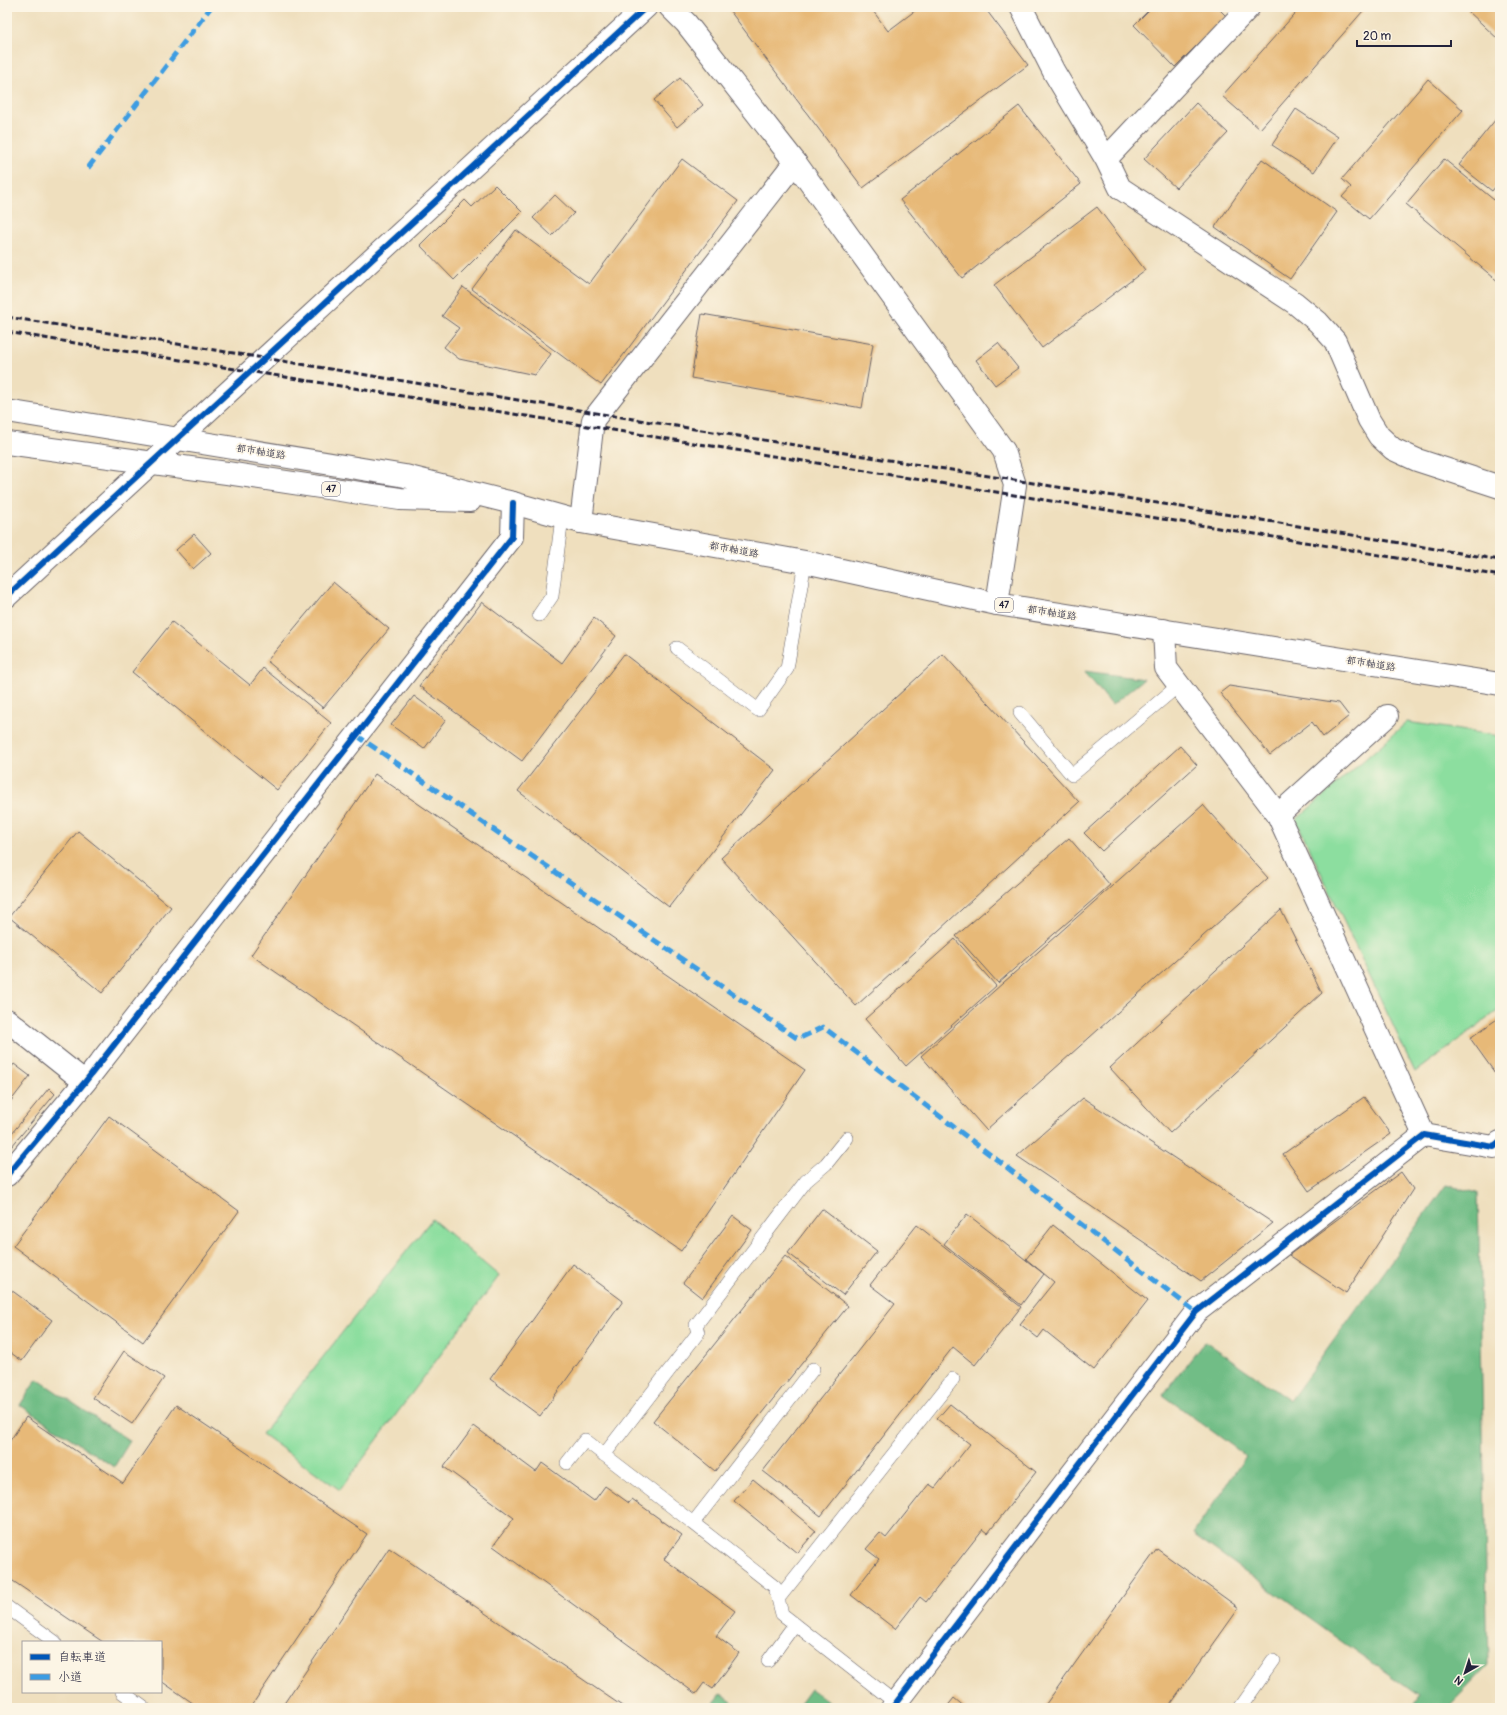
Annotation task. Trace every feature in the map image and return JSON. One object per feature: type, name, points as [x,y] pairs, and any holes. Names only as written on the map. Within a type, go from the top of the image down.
[{"type":"street","points":[[7,596],[646,7]]},
{"type":"street","points":[[670,7],[686,23],[795,162],[1004,451],[1014,485],[997,604]]},
{"type":"street","points":[[1021,7],[1054,72],[1106,159],[1120,188],[1295,303],[1318,322],[1335,341],[1369,420],[1379,436],[1392,449],[1417,460],[1500,487]]},
{"type":"street","points":[[1106,159],[1249,7]]},
{"type":"street","points":[[572,520],[593,420],[795,162]]},
{"type":"street","name":"都市軸道路","points":[[7,411],[177,440],[405,476],[513,502],[572,520],[805,562],[997,604],[1500,684]]},
{"type":"street","name":"都市軸道路","points":[[7,443],[151,462],[400,499],[513,502]]},
{"type":"street","points":[[7,1175],[85,1082],[512,537],[513,502]]},
{"type":"street","points":[[1164,630],[1166,668],[1278,814],[1424,1135]]},
{"type":"street","points":[[1278,814],[1387,716]]},
{"type":"street","points":[[7,1020],[85,1082]]},
{"type":"street","points":[[894,1706],[1196,1312],[1424,1135],[1498,1148]]},
{"type":"lane","points":[[539,615],[552,596],[572,520]]},
{"type":"lane","points":[[677,648],[758,710],[787,669],[805,562]]},
{"type":"lane","points":[[1020,713],[1072,775],[1179,684]]},
{"type":"lane","points":[[604,1455],[698,1333],[696,1325],[801,1187],[826,1164],[847,1138]]},
{"type":"lane","points":[[693,1524],[813,1369]]},
{"type":"lane","points":[[778,1599],[953,1379]]},
{"type":"lane","points":[[567,1463],[585,1440],[775,1587],[782,1614],[894,1706]]},
{"type":"lane","points":[[7,1607],[54,1641]]},
{"type":"lane","points":[[768,1661],[796,1624]]},
{"type":"lane","points":[[1240,1708],[1273,1661]]},
{"type":"lane","points":[[123,1693],[144,1708]]},
{"type":"green space","points":[[1084,671],[1144,679],[1112,705]]},
{"type":"green space","points":[[1407,722],[1500,736],[1500,1009],[1415,1072],[1296,820]]},
{"type":"green space","points":[[1446,1185],[1478,1193],[1488,1666],[1447,1708],[1412,1708],[1419,1696],[1193,1534],[1246,1456],[1163,1395],[1205,1341],[1290,1401]]},
{"type":"green space","points":[[432,1219],[499,1276],[340,1490],[262,1434]]},
{"type":"green space","points":[[37,1379],[130,1441],[114,1467],[20,1405]]},
{"type":"green space","points":[[811,1689],[838,1708],[797,1708]]},
{"type":"green space","points":[[721,1694],[740,1708],[710,1708]]},
{"type":"building","points":[[727,7],[870,7],[888,31],[920,7],[984,7],[1028,65],[863,188]]},
{"type":"building","points":[[1152,7],[1217,7],[1226,16],[1175,67],[1134,25]]},
{"type":"building","points":[[1301,7],[1358,7],[1363,11],[1260,129],[1222,96]]},
{"type":"building","points":[[1471,7],[1500,7],[1500,41],[1467,10]]},
{"type":"building","points":[[680,78],[703,105],[677,127],[654,100]]},
{"type":"building","points":[[1428,79],[1463,110],[1369,219],[1342,197],[1351,187],[1342,179]]},
{"type":"building","points":[[1196,103],[1228,133],[1176,188],[1144,159]]},
{"type":"building","points":[[1019,106],[1081,184],[962,278],[900,200]]},
{"type":"building","points":[[1296,109],[1338,137],[1314,172],[1272,145]]},
{"type":"building","points":[[1500,114],[1500,181],[1492,191],[1459,165]]},
{"type":"building","points":[[682,159],[738,201],[601,385],[472,289],[516,230],[589,284]]},
{"type":"building","points":[[1262,159],[1337,212],[1290,279],[1215,227]]},
{"type":"building","points":[[1444,159],[1494,200],[1500,193],[1500,283],[1406,204]]},
{"type":"building","points":[[495,185],[522,212],[454,280],[420,245],[465,200],[472,207]]},
{"type":"building","points":[[555,195],[574,213],[552,236],[533,218]]},
{"type":"building","points":[[1097,207],[1145,270],[1042,348],[994,285]]},
{"type":"building","points":[[463,287],[551,354],[535,375],[459,359],[444,347],[459,328],[442,316]]},
{"type":"building","points":[[702,314],[873,344],[862,408],[691,378]]},
{"type":"building","points":[[998,343],[1018,368],[995,385],[976,360]]},
{"type":"building","points":[[194,534],[211,553],[193,569],[176,550]]},
{"type":"building","points":[[333,582],[389,629],[323,708],[267,661]]},
{"type":"building","points":[[482,602],[562,663],[594,618],[616,636],[522,761],[419,686]]},
{"type":"building","points":[[172,622],[250,685],[263,668],[331,723],[277,790],[132,672]]},
{"type":"building","points":[[624,654],[775,770],[669,907],[518,791]]},
{"type":"building","points":[[943,654],[1079,802],[856,1006],[721,858]]},
{"type":"building","points":[[1229,686],[1339,703],[1349,716],[1323,737],[1312,722],[1270,755],[1220,693]]},
{"type":"building","points":[[414,696],[446,720],[424,749],[391,725]]},
{"type":"building","points":[[1180,746],[1197,765],[1102,851],[1084,833]]},
{"type":"building","points":[[375,774],[805,1070],[681,1251],[251,955]]},
{"type":"building","points":[[1203,805],[1268,878],[986,1130],[921,1056]]},
{"type":"building","points":[[78,831],[171,907],[102,993],[9,917]]},
{"type":"building","points":[[1069,838],[1110,885],[998,983],[956,936]]},
{"type":"building","points":[[1281,910],[1322,993],[1170,1133],[1110,1068]]},
{"type":"building","points":[[955,939],[996,986],[906,1066],[865,1019]]},
{"type":"building","points":[[1500,1017],[1500,1080],[1470,1038]]},
{"type":"building","points":[[14,1064],[30,1076],[7,1106],[7,1073]]},
{"type":"building","points":[[49,1088],[55,1094],[7,1152],[7,1139]]},
{"type":"building","points":[[1364,1097],[1391,1134],[1309,1191],[1283,1154]]},
{"type":"building","points":[[1083,1098],[1273,1223],[1201,1281],[1017,1156]]},
{"type":"building","points":[[109,1116],[239,1211],[143,1342],[13,1246]]},
{"type":"building","points":[[1401,1172],[1413,1189],[1346,1293],[1289,1255]]},
{"type":"building","points":[[822,1209],[877,1251],[843,1295],[788,1253]]},
{"type":"building","points":[[967,1214],[1044,1274],[1021,1305],[944,1244]]},
{"type":"building","points":[[733,1216],[752,1230],[702,1298],[683,1283]]},
{"type":"building","points":[[917,1225],[1021,1307],[975,1365],[953,1347],[821,1516],[763,1471],[895,1304],[870,1285]]},
{"type":"building","points":[[1053,1225],[1148,1301],[1094,1370],[1044,1330],[1038,1338],[1020,1324],[1054,1282],[1026,1259]]},
{"type":"building","points":[[785,1256],[848,1306],[715,1471],[653,1421]]},
{"type":"building","points":[[573,1264],[623,1301],[540,1416],[490,1379]]},
{"type":"building","points":[[7,1287],[52,1320],[22,1361],[7,1350]]},
{"type":"building","points":[[124,1351],[164,1378],[132,1424],[93,1398]]},
{"type":"building","points":[[950,1404],[1036,1472],[988,1533],[983,1529],[926,1602],[920,1597],[895,1629],[851,1595],[879,1559],[866,1549],[880,1533],[886,1538],[929,1484],[935,1488],[970,1444],[937,1419]]},
{"type":"building","points":[[176,1405],[367,1534],[250,1708],[200,1708],[162,1682],[162,1641],[102,1641],[7,1577],[7,1445],[26,1417],[123,1483]]},
{"type":"building","points":[[474,1426],[536,1472],[542,1463],[594,1501],[605,1486],[629,1503],[632,1499],[682,1535],[664,1559],[735,1611],[716,1636],[739,1653],[713,1689],[704,1683],[696,1694],[493,1546],[514,1518],[444,1467]]},
{"type":"building","points":[[753,1479],[816,1531],[797,1553],[734,1501]]},
{"type":"building","points":[[389,1548],[625,1708],[281,1708]]},
{"type":"building","points":[[1157,1549],[1239,1608],[1168,1708],[1043,1708]]},
{"type":"building","points":[[954,1698],[966,1708],[946,1708]]},
{"type":"railway","points":[[7,317],[1500,560]]},
{"type":"railway","points":[[7,332],[1317,544],[1500,576]]},
{"type":"marked path","points":[[88,168],[211,7]]},
{"type":"marked path","points":[[356,735],[798,1039],[823,1027],[1196,1312]]},
{"type":"cycle path","points":[[7,596],[646,7]]},
{"type":"cycle path","points":[[7,1175],[85,1082],[512,537],[513,503]]},
{"type":"cycle path","points":[[892,1708],[1196,1312],[1424,1135],[1494,1147],[1500,1142]]}]
